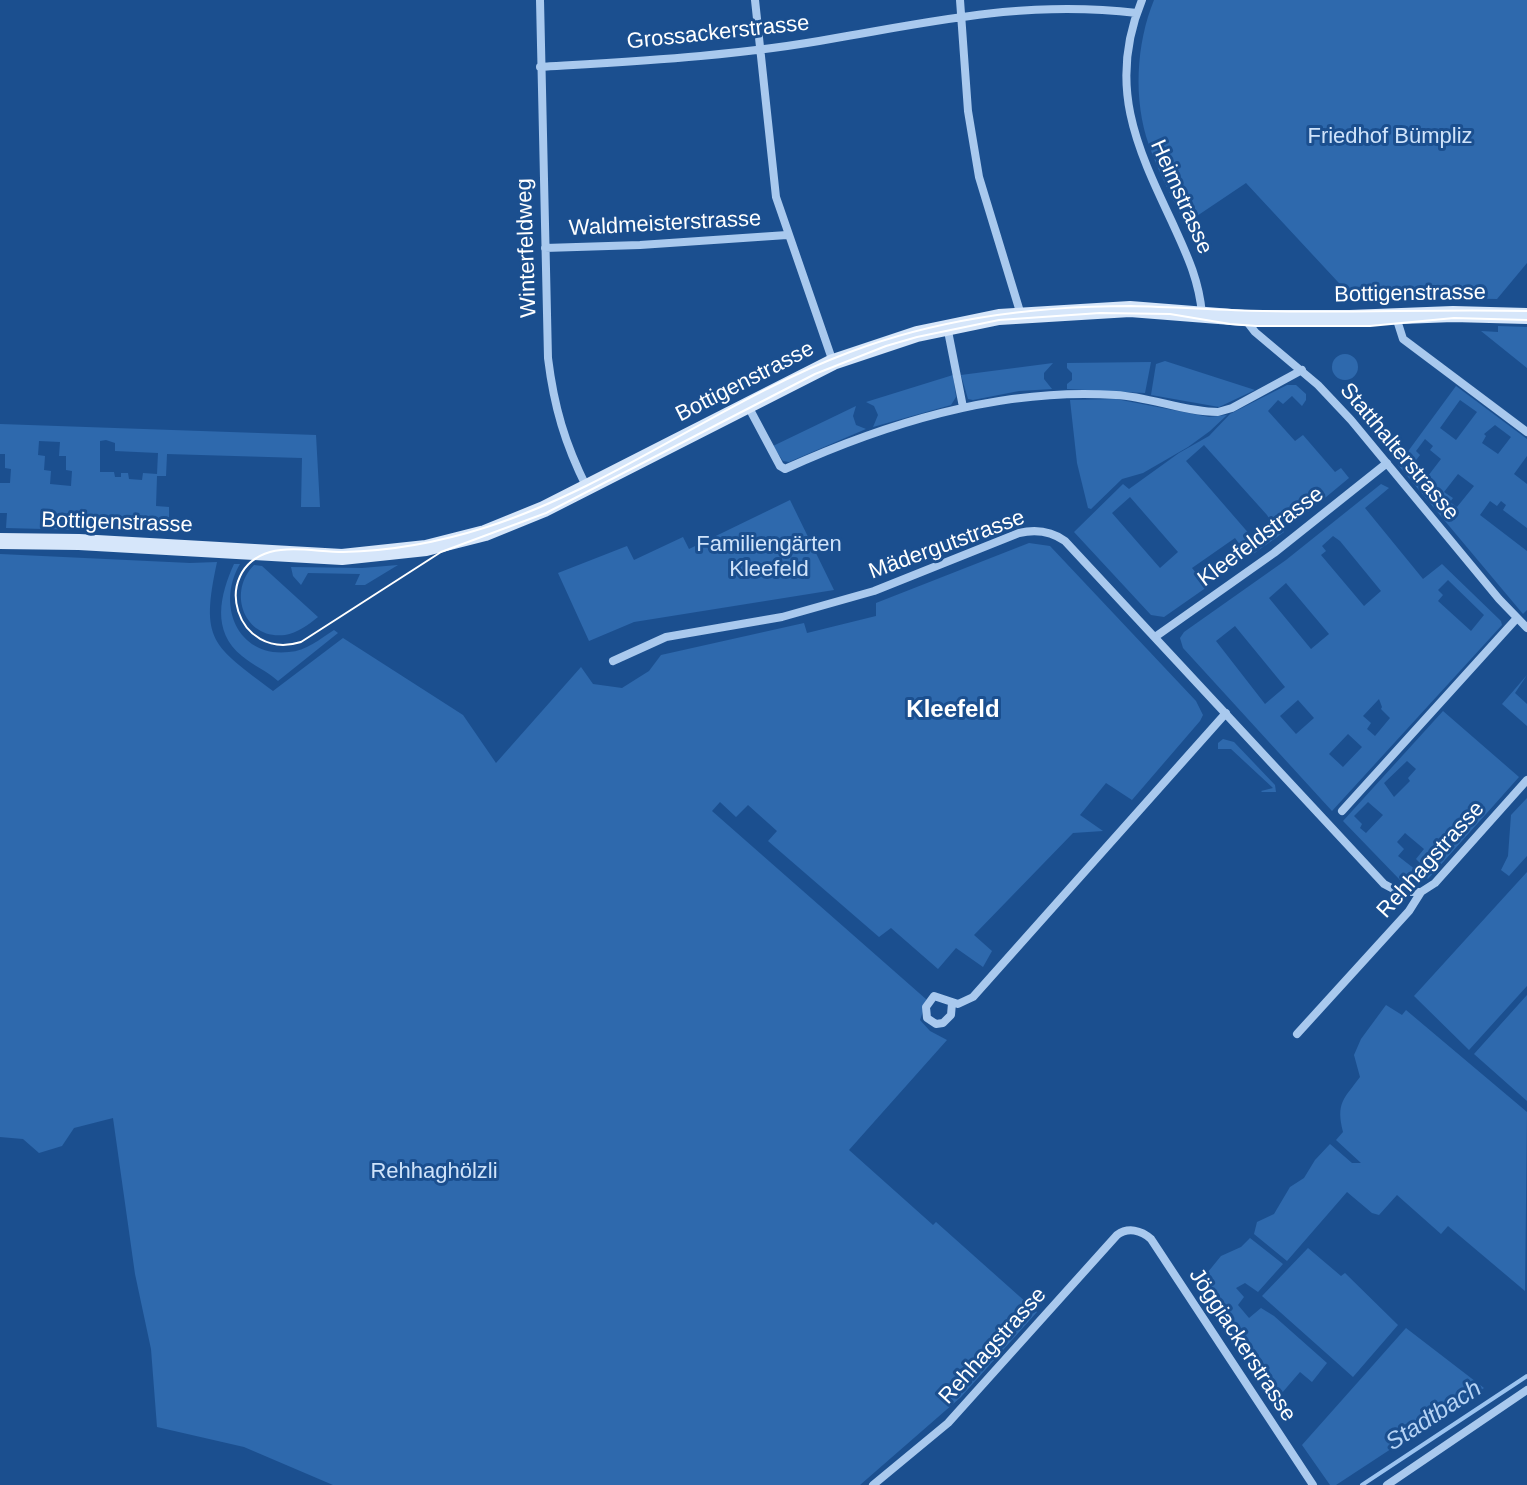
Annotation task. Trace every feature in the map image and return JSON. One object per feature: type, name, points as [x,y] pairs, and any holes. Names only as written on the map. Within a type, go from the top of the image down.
[{"type":"street","name":"Winterfeldweg","points":[[540,0],[548,358],[561,430],[587,488]]},
{"type":"street","name":"Waldmeisterstrasse","points":[[755,0],[776,197],[833,362]]},
{"type":"street","points":[[960,0],[968,111],[979,177],[1021,315]]},
{"type":"street","name":"Heimstrasse","points":[[1142,0],[1127,74],[1132,130],[1194,268],[1202,314]]},
{"type":"street","name":"Grossackerstrasse","points":[[540,67],[759,50],[836,39],[960,13],[1051,5],[1103,7],[1137,13]]},
{"type":"street","name":"Waldmeisterstrasse","points":[[545,248],[787,235]]},
{"type":"street","name":"Bottigenstrasse","points":[[0,541],[79,542],[321,556],[381,555],[426,548],[485,533],[523,519],[833,362],[885,343],[947,326],[1021,315],[1130,309],[1244,318],[1453,314],[1527,316]]},
{"type":"street","points":[[1396,317],[1403,339],[1527,432]]},
{"type":"street","name":"Statthalterstrasse","points":[[1244,318],[1255,332],[1302,370],[1351,420],[1527,628]]},
{"type":"street","points":[[947,326],[963,407]]},
{"type":"street","points":[[747,404],[782,469],[863,437],[963,407],[1031,395],[1090,393],[1139,397],[1218,412],[1232,408],[1302,370]]},
{"type":"street","name":"Kleefeldstrasse","points":[[1155,637],[1274,553],[1387,463]]},
{"type":"street","name":"Mädergutstrasse","points":[[613,661],[666,637],[782,617],[874,591],[1031,531],[1054,534],[1065,541],[1384,884],[1399,892],[1421,892]]},
{"type":"street","points":[[1342,811],[1517,618]]},
{"type":"street","points":[[952,1003],[963,1003],[973,997],[1226,713]]},
{"type":"street","name":"Rehhagstrasse","points":[[1297,1034],[1409,911],[1421,892],[1435,883],[1527,780]]},
{"type":"street","name":"Rehhagstrasse","points":[[873,1485],[948,1423],[1117,1235],[1135,1231]]},
{"type":"street","name":"Jöggiackerstrasse","points":[[1135,1231],[1148,1236],[1160,1252],[1313,1485]]},
{"type":"street","points":[[1387,1485],[1527,1390]]},
{"type":"green space","name":"Friedhof Bümpliz","points":[[1154,0],[1527,0],[1527,263],[1497,299],[1351,296],[1246,183],[1185,224],[1153,155],[1140,110],[1140,53]]},
{"type":"green space","points":[[1498,326],[1527,327],[1527,368],[1481,331],[1498,332]]},
{"type":"green space","points":[[1345,354],[1354,358],[1358,367],[1354,376],[1345,380],[1336,376],[1332,367],[1336,358]]},
{"type":"green space","points":[[1165,361],[1255,390],[1219,407],[1151,395],[1156,364]]},
{"type":"green space","points":[[1151,362],[1145,393],[1067,389],[1072,373],[1067,363]]},
{"type":"green space","points":[[1053,363],[1044,373],[1044,379],[1052,389],[1019,391],[973,400],[968,399],[961,375]]},
{"type":"green space","points":[[953,375],[956,397],[951,405],[873,427],[878,415],[874,406],[866,402]]},
{"type":"green space","points":[[1287,385],[1296,385],[1306,394],[1302,406],[1292,396],[1283,404],[1278,400],[1268,411],[1295,441],[1303,435],[1335,472],[1341,468],[1349,478],[1308,512],[1299,501],[1275,521],[1284,532],[1249,557],[1235,538],[1192,568],[1207,587],[1164,617],[1151,615],[1074,532],[1123,484],[1129,489],[1209,436],[1230,414]],"holes":[[[1204,445],[1275,528],[1258,544],[1186,461]],[[1130,497],[1178,552],[1160,568],[1112,513]]]},
{"type":"green space","points":[[1456,386],[1527,439],[1527,456],[1514,474],[1527,484],[1527,528],[1503,510],[1506,505],[1501,501],[1497,506],[1490,501],[1480,515],[1527,551],[1527,610],[1523,614],[1398,465]],"holes":[[[1460,400],[1477,412],[1456,440],[1440,428]],[[1495,425],[1511,437],[1498,454],[1482,443],[1484,434]],[[1425,439],[1433,446],[1430,450],[1441,459],[1428,476],[1413,464],[1420,455],[1416,451]],[[1458,474],[1474,486],[1457,507],[1450,502],[1453,498],[1444,492]]]},
{"type":"green space","points":[[1116,399],[1209,417],[1227,415],[1188,447],[1143,473],[1122,479],[1091,509],[1088,508],[1077,463],[1070,400]]},
{"type":"green space","points":[[856,406],[853,416],[856,425],[866,429],[789,462],[783,461],[773,446]]},
{"type":"green space","points":[[0,424],[316,435],[320,507],[301,507],[302,458],[167,454],[166,476],[157,476],[156,506],[169,507],[169,531],[165,533],[159,533],[159,520],[121,519],[120,531],[6,528],[7,513],[0,513],[0,483],[10,483],[11,469],[5,468],[5,454],[0,454]],"holes":[[[39,441],[60,442],[59,456],[66,456],[66,470],[72,471],[71,486],[50,484],[51,471],[44,470],[45,456],[38,455]],[[100,441],[115,443],[115,451],[158,453],[157,474],[143,473],[142,480],[129,479],[128,473],[115,477],[114,472],[100,472]]]},
{"type":"green space","points":[[1381,484],[1389,488],[1365,508],[1423,579],[1442,564],[1502,625],[1332,811],[1183,648],[1180,638],[1184,632],[1286,560]],"holes":[[[1333,536],[1340,541],[1381,591],[1364,606],[1321,555],[1326,551],[1322,546]],[[1448,580],[1484,615],[1471,631],[1438,601],[1443,595],[1438,590]],[[1286,583],[1329,634],[1311,649],[1269,598]],[[1235,626],[1285,687],[1265,704],[1216,641]],[[1379,699],[1381,709],[1390,718],[1375,736],[1367,729],[1371,723],[1363,716]],[[1298,700],[1314,718],[1296,734],[1280,716]],[[1348,734],[1362,747],[1343,767],[1329,754]]]},
{"type":"green space","name":"Familiengärten Kleefeld","points":[[790,500],[834,590],[634,622],[589,641],[558,573],[627,546],[634,560],[683,537],[689,549]]},
{"type":"green space","name":"Rehhaghölzli","points":[[1029,543],[1050,546],[1196,701],[1203,715],[1132,800],[1106,783],[1080,815],[1103,831],[1073,833],[974,935],[992,951],[983,967],[956,948],[938,969],[891,928],[879,937],[768,841],[777,831],[748,805],[736,817],[720,802],[712,811],[927,1000],[920,1020],[930,1031],[947,1040],[849,1150],[1037,1312],[961,1397],[860,1485],[333,1485],[244,1447],[157,1427],[151,1349],[135,1274],[113,1118],[74,1128],[62,1146],[39,1153],[23,1139],[0,1137],[0,554],[217,562],[210,609],[216,639],[236,663],[273,691],[343,638],[463,715],[496,763],[581,667],[593,684],[622,688],[649,671],[661,655],[804,623],[807,633],[876,616],[876,603]]},
{"type":"green space","points":[[234,564],[240,564],[230,595],[231,611],[244,637],[256,646],[271,652],[289,652],[313,644],[334,630],[338,633],[278,681],[242,656],[226,635],[222,624],[222,600]]},
{"type":"green space","points":[[254,565],[262,566],[318,617],[298,631],[285,635],[271,635],[259,630],[244,612],[241,600],[246,576]]},
{"type":"green space","points":[[398,565],[365,585],[355,585],[360,574],[308,573],[301,585],[293,576],[291,567],[362,568]]},
{"type":"green space","points":[[1527,675],[1515,693],[1527,704],[1527,726],[1502,704]]},
{"type":"green space","points":[[1443,711],[1519,777],[1428,879],[1422,873],[1415,879],[1400,880],[1343,821]],"holes":[[[1407,761],[1416,769],[1408,778],[1410,781],[1394,797],[1384,783]],[[1368,802],[1383,815],[1366,833],[1354,816]],[[1405,833],[1424,849],[1416,859],[1421,864],[1416,870],[1398,856],[1404,849],[1397,842]]]},
{"type":"green space","points":[[1223,739],[1234,742],[1275,785],[1276,792],[1262,792],[1273,788],[1231,749],[1218,749],[1218,743]]},
{"type":"green space","points":[[1527,798],[1527,856],[1509,876],[1501,870],[1508,856],[1511,815]]},
{"type":"green space","points":[[1527,872],[1527,986],[1469,1050],[1414,996]]},
{"type":"green space","points":[[1527,995],[1527,1101],[1474,1054]]},
{"type":"green space","points":[[1386,1005],[1402,1015],[1406,1010],[1527,1112],[1525,1291],[1448,1226],[1441,1234],[1397,1195],[1379,1215],[1372,1213],[1347,1192],[1287,1261],[1254,1234],[1257,1222],[1274,1214],[1290,1187],[1304,1178],[1330,1144],[1352,1163],[1361,1163],[1336,1140],[1343,1132],[1340,1114],[1345,1097],[1360,1077],[1354,1055],[1361,1039]]},
{"type":"green space","points":[[1250,1238],[1283,1264],[1258,1292],[1245,1283],[1236,1288],[1244,1297],[1238,1305],[1249,1318],[1261,1308],[1274,1316],[1327,1363],[1312,1382],[1300,1372],[1275,1401],[1199,1283],[1221,1256],[1241,1247]]},
{"type":"green space","points":[[1308,1248],[1341,1276],[1345,1273],[1398,1325],[1353,1377],[1262,1296]]},
{"type":"green space","points":[[1406,1328],[1484,1388],[1336,1485],[1330,1485],[1302,1445]]},
{"type":"waterway","name":"Stadtbach","points":[[1362,1485],[1527,1376]]},
{"type":"tram line","points":[[1527,311],[1246,311],[1131,306],[1059,308],[988,316],[918,330],[803,371],[580,489],[487,527],[398,548],[343,552],[287,549],[270,552],[251,562],[240,576],[236,594],[238,611],[247,627],[260,639],[279,645],[301,642],[441,552],[546,513],[815,374],[917,337],[999,320],[1100,313],[1170,314],[1256,326],[1370,326],[1454,318],[1527,320]]},
{"type":"district","name":"Kleefeld","points":[[953,710]]}]
